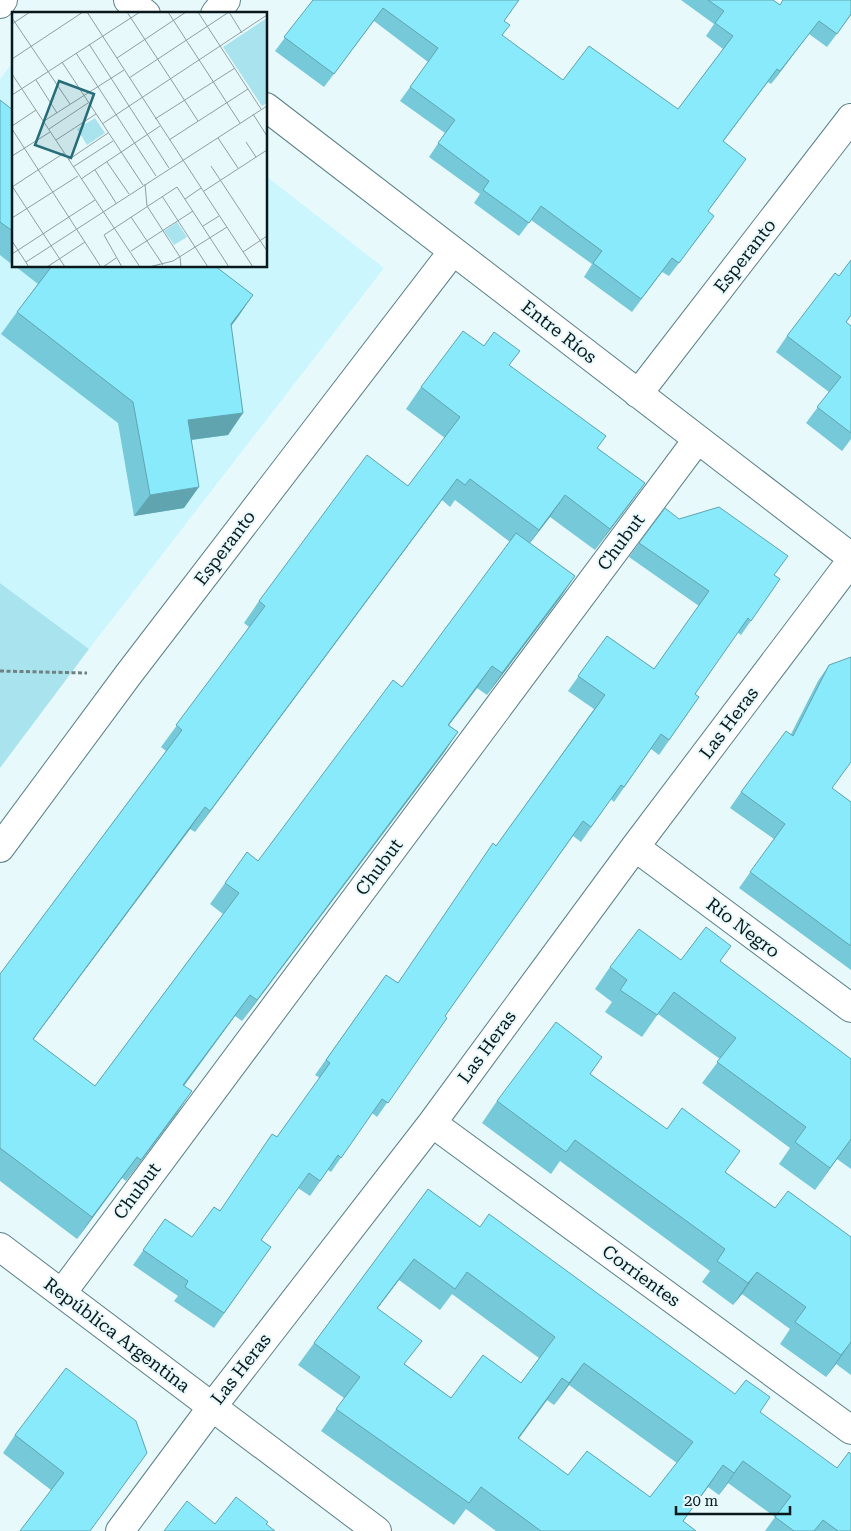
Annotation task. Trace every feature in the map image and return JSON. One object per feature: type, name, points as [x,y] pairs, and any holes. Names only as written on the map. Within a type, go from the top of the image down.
[{"type":"street","points":[[0,4],[3,0]]},
{"type":"street","points":[[128,0],[143,12]]},
{"type":"street","points":[[217,12],[226,0]]},
{"type":"street","name":"Entre Ríos","points":[[268,109],[851,557]]},
{"type":"street","name":"Esperanto","points":[[638,394],[851,118]]},
{"type":"street","name":"Esperanto","points":[[0,848],[128,675],[453,251]]},
{"type":"street","name":"Chubut","points":[[62,1293],[697,440]]},
{"type":"street","name":"Las Heras","points":[[120,1531],[212,1407],[432,1123],[635,847],[851,562]]},
{"type":"street","name":"Río Negro","points":[[635,847],[851,1008]]},
{"type":"street","name":"Corrientes","points":[[432,1123],[851,1430]]},
{"type":"street","name":"República Argentina","points":[[0,1247],[377,1531]]},
{"type":"path","points":[[0,671],[128,675]]},
{"type":"shaded area","points":[[12,64],[12,268],[268,268],[268,178],[384,268],[89,649],[0,583],[0,79]]},
{"type":"shaded area","points":[[0,583],[89,649],[0,768]]},
{"type":"building","points":[[313,0],[519,0],[504,21],[510,25],[502,35],[563,80],[589,46],[678,109],[733,36],[715,23],[724,11],[708,0],[773,0],[780,5],[783,0],[851,0],[851,14],[837,34],[819,21],[780,71],[777,69],[723,141],[746,159],[708,211],[714,216],[679,263],[672,258],[641,299],[593,263],[602,251],[541,206],[529,223],[483,190],[489,181],[438,143],[455,120],[410,87],[438,48],[383,8],[334,74],[284,37]]},
{"type":"building","points":[[0,100],[12,109],[12,231],[0,222]]},
{"type":"building","points":[[851,260],[851,315],[846,322],[851,326],[851,433],[817,407],[841,377],[787,336],[835,273],[839,276]]},
{"type":"building","points":[[50,268],[218,268],[253,295],[231,324],[243,413],[188,420],[199,487],[150,495],[133,402],[17,312]]},
{"type":"building","points":[[463,331],[484,346],[494,332],[520,351],[509,365],[606,436],[597,448],[645,483],[610,529],[565,495],[539,530],[470,479],[465,485],[457,479],[210,811],[205,807],[33,1039],[95,1086],[239,893],[225,883],[247,852],[258,861],[393,680],[402,687],[516,533],[575,576],[502,673],[492,666],[448,725],[458,732],[257,1000],[250,995],[183,1085],[192,1091],[141,1160],[137,1157],[92,1217],[0,1148],[0,974],[182,730],[176,725],[265,606],[259,601],[367,455],[408,486],[460,417],[421,387]]},
{"type":"building","points":[[719,507],[788,556],[774,575],[780,579],[751,621],[748,618],[695,694],[699,697],[669,740],[661,734],[624,787],[621,785],[591,827],[583,821],[445,1016],[447,1018],[388,1103],[382,1099],[341,1158],[338,1155],[320,1181],[309,1173],[261,1240],[271,1247],[224,1313],[185,1287],[188,1281],[143,1250],[165,1219],[192,1237],[214,1207],[220,1211],[272,1134],[277,1137],[330,1063],[326,1060],[386,975],[398,983],[493,843],[496,846],[605,695],[578,676],[607,636],[654,669],[709,591],[639,543],[665,508],[679,519]]},
{"type":"building","points":[[851,657],[851,762],[832,788],[851,802],[851,946],[750,872],[785,824],[741,792],[786,731],[793,736],[829,665]]},
{"type":"building","points":[[706,927],[731,946],[720,961],[851,1059],[851,1139],[830,1168],[795,1142],[806,1127],[717,1062],[736,1038],[674,992],[657,1015],[620,990],[627,980],[610,967],[639,929],[681,960]]},
{"type":"building","points":[[556,1022],[602,1057],[590,1074],[667,1129],[682,1108],[740,1151],[725,1172],[775,1208],[788,1191],[851,1237],[851,1342],[841,1355],[795,1322],[806,1307],[757,1272],[748,1283],[717,1261],[725,1249],[575,1140],[566,1152],[497,1101]]},
{"type":"building","points":[[428,1189],[480,1227],[489,1214],[735,1394],[746,1380],[770,1397],[760,1412],[837,1468],[849,1452],[851,1454],[851,1531],[838,1531],[823,1520],[814,1531],[794,1531],[775,1517],[791,1496],[743,1461],[734,1473],[723,1465],[683,1521],[696,1531],[541,1531],[481,1487],[469,1503],[336,1409],[360,1377],[314,1343]],"holes":[[[414,1259],[455,1289],[467,1272],[555,1337],[521,1383],[483,1355],[451,1398],[404,1364],[422,1341],[377,1308]],[[584,1363],[693,1442],[650,1497],[587,1451],[568,1475],[518,1438],[562,1378],[569,1383]]]},
{"type":"building","points":[[66,1368],[136,1421],[147,1453],[90,1531],[20,1531],[64,1473],[15,1435]]},
{"type":"building","points":[[236,1497],[268,1522],[266,1524],[275,1531],[164,1531],[187,1501],[215,1524]]}]
